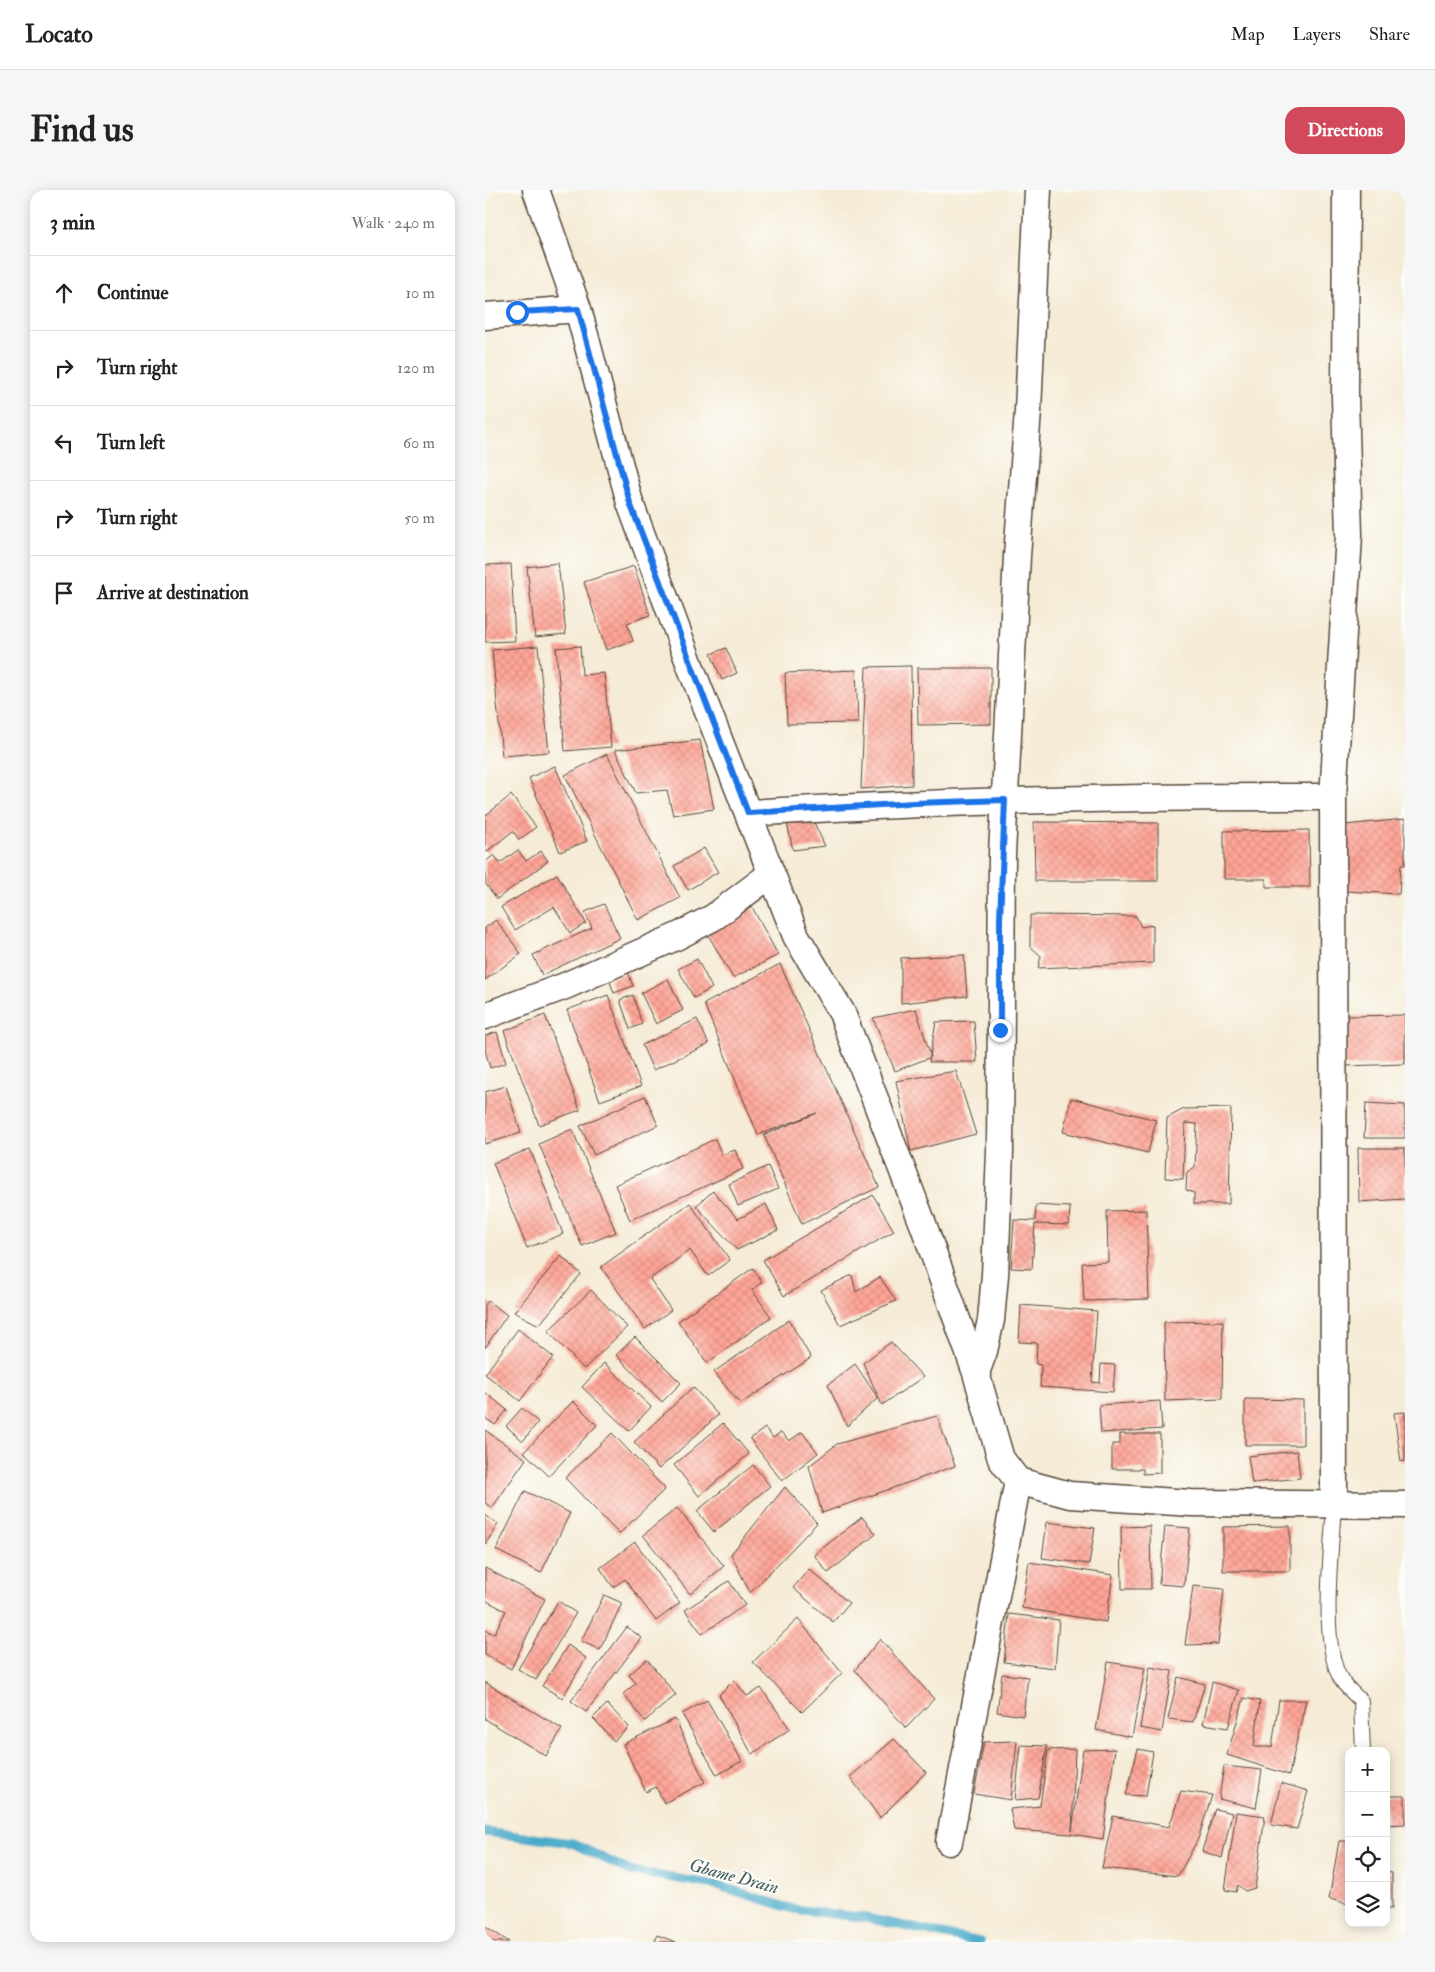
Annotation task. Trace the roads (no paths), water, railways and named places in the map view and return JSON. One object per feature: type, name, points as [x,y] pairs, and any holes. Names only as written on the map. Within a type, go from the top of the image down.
[{"type":"street","points":[[536,190],[578,309],[630,503],[796,936],[842,1013],[923,1224],[975,1373],[1001,1460],[1018,1481],[1070,1495],[1191,1503],[1405,1504]]},
{"type":"street","points":[[975,1373],[984,1351],[991,1320],[995,1275],[1000,1152],[1000,919],[1038,190]]},
{"type":"street","points":[[1334,1504],[1333,797],[1349,535],[1345,397],[1346,190]]},
{"type":"street","points":[[485,316],[578,309]]},
{"type":"street","points":[[748,813],[914,803],[1108,797],[1333,797]]},
{"type":"street","points":[[485,1016],[565,986],[678,936],[713,917],[771,874]]},
{"type":"street","points":[[949,1842],[1018,1481]]},
{"type":"lane","points":[[1334,1504],[1329,1629],[1333,1656],[1342,1680],[1361,1701],[1363,1747]]},
{"type":"waterway","name":"Gbame Drain","points":[[485,1832],[572,1843],[630,1871],[716,1885],[793,1909],[866,1918],[980,1942]]}]
